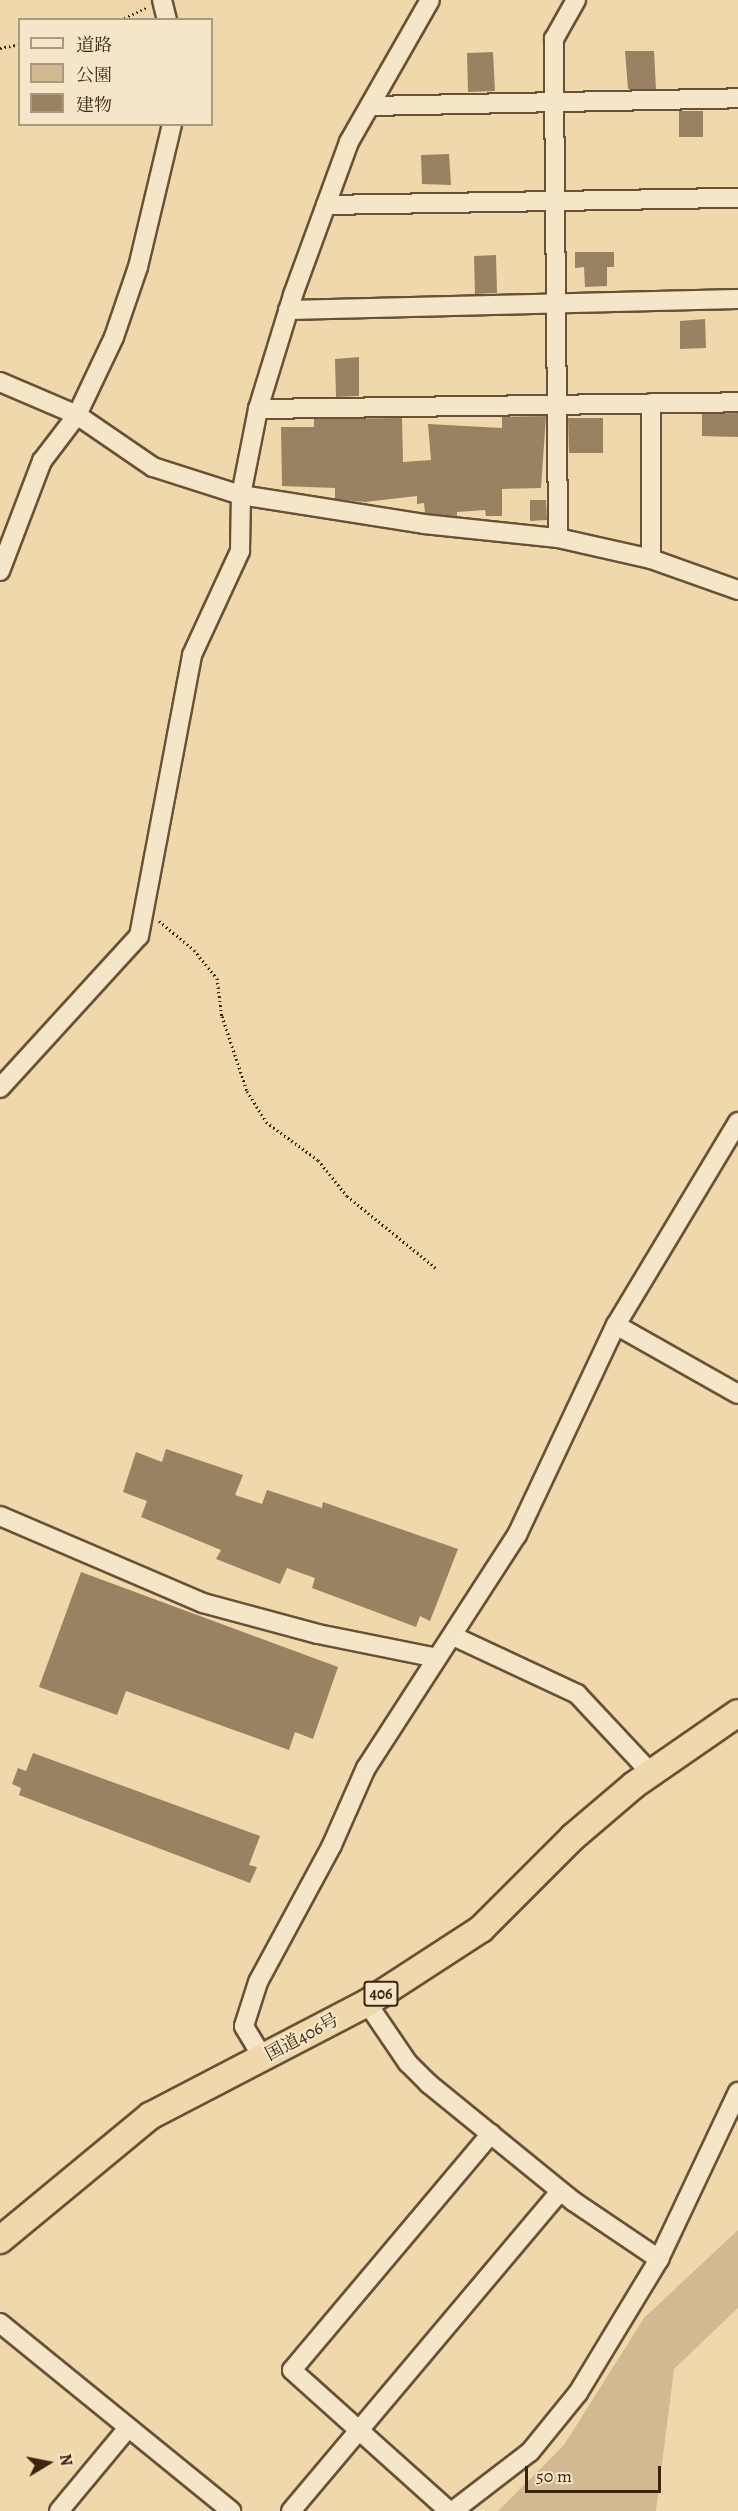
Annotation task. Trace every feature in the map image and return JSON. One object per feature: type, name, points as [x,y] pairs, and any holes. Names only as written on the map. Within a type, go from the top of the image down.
[{"type":"highway","name":"国道406号","points":[[0,2240],[150,2116],[367,2002],[481,1929],[573,1837],[651,1773],[738,1713]]},
{"type":"street","points":[[0,1088],[139,936],[192,655],[240,550],[241,495],[258,410],[288,310],[349,142],[430,0]]},
{"type":"street","points":[[558,538],[559,303],[554,39],[576,0]]},
{"type":"street","points":[[162,1],[166,18]]},
{"type":"street","points":[[370,106],[738,98]]},
{"type":"street","points":[[0,571],[42,461],[77,415],[114,337],[135,277],[172,126]]},
{"type":"street","points":[[326,205],[738,198]]},
{"type":"street","points":[[288,310],[738,299]]},
{"type":"street","points":[[0,382],[77,415],[153,466],[241,495],[424,524],[558,538],[651,559],[738,590]]},
{"type":"street","points":[[258,410],[559,403],[738,402]]},
{"type":"street","points":[[651,403],[651,559]]},
{"type":"street","points":[[264,2058],[244,2026],[258,1982],[332,1845],[366,1768],[437,1658],[455,1637],[517,1535],[616,1325],[738,1122]]},
{"type":"street","points":[[616,1325],[738,1394]]},
{"type":"street","points":[[0,1516],[203,1603],[318,1634],[437,1658]]},
{"type":"street","points":[[455,1637],[577,1694],[651,1773]]},
{"type":"street","points":[[367,2002],[408,2063],[560,2191],[659,2259]]},
{"type":"street","points":[[491,2134],[292,2370],[451,2511],[530,2452],[578,2393],[659,2259],[738,2092]]},
{"type":"street","points":[[291,2511],[560,2191]]},
{"type":"street","points":[[0,2323],[231,2511]]},
{"type":"street","points":[[59,2511],[128,2428]]},
{"type":"path","points":[[124,18],[162,1]]},
{"type":"path","points":[[0,48],[18,44]]},
{"type":"path","points":[[144,908],[194,950],[217,978],[222,1016],[247,1091],[266,1122],[318,1160],[347,1197],[436,1268]]},
{"type":"green space","points":[[738,2230],[738,2308],[674,2369],[656,2511],[498,2511],[564,2445],[644,2318]]},
{"type":"building","points":[[625,51],[654,51],[656,89],[628,89]]},
{"type":"building","points":[[493,52],[495,91],[468,92],[467,53]]},
{"type":"building","points":[[679,111],[703,111],[703,137],[679,137]]},
{"type":"building","points":[[449,154],[451,185],[422,184],[421,155]]},
{"type":"building","points":[[575,252],[614,252],[614,267],[607,267],[607,286],[585,287],[584,267],[575,268]]},
{"type":"building","points":[[496,255],[497,293],[475,294],[474,256]]},
{"type":"building","points":[[705,319],[706,348],[680,349],[680,321]]},
{"type":"building","points":[[359,357],[359,396],[336,397],[335,359]]},
{"type":"building","points":[[738,413],[738,437],[702,436],[702,414]]},
{"type":"building","points":[[546,416],[541,488],[502,489],[502,516],[486,516],[485,510],[457,512],[457,516],[425,513],[424,503],[417,504],[417,496],[365,502],[335,499],[335,488],[282,486],[281,427],[314,427],[314,419],[402,418],[403,462],[431,460],[428,424],[502,428],[502,417]]},
{"type":"building","points":[[568,418],[603,418],[603,453],[569,453]]},
{"type":"building","points":[[530,500],[546,500],[547,520],[530,521]]},
{"type":"building","points":[[166,1449],[243,1475],[235,1495],[262,1504],[267,1490],[322,1508],[323,1502],[458,1549],[430,1621],[420,1616],[416,1627],[312,1588],[315,1578],[287,1568],[280,1584],[216,1559],[221,1550],[141,1517],[147,1501],[123,1492],[136,1452],[162,1462]]},
{"type":"building","points":[[81,1572],[338,1667],[313,1739],[295,1732],[289,1750],[126,1691],[117,1715],[39,1687]]},
{"type":"building","points":[[33,1753],[260,1836],[249,1865],[257,1867],[250,1883],[19,1795],[21,1788],[12,1784],[18,1768],[26,1771]]}]
